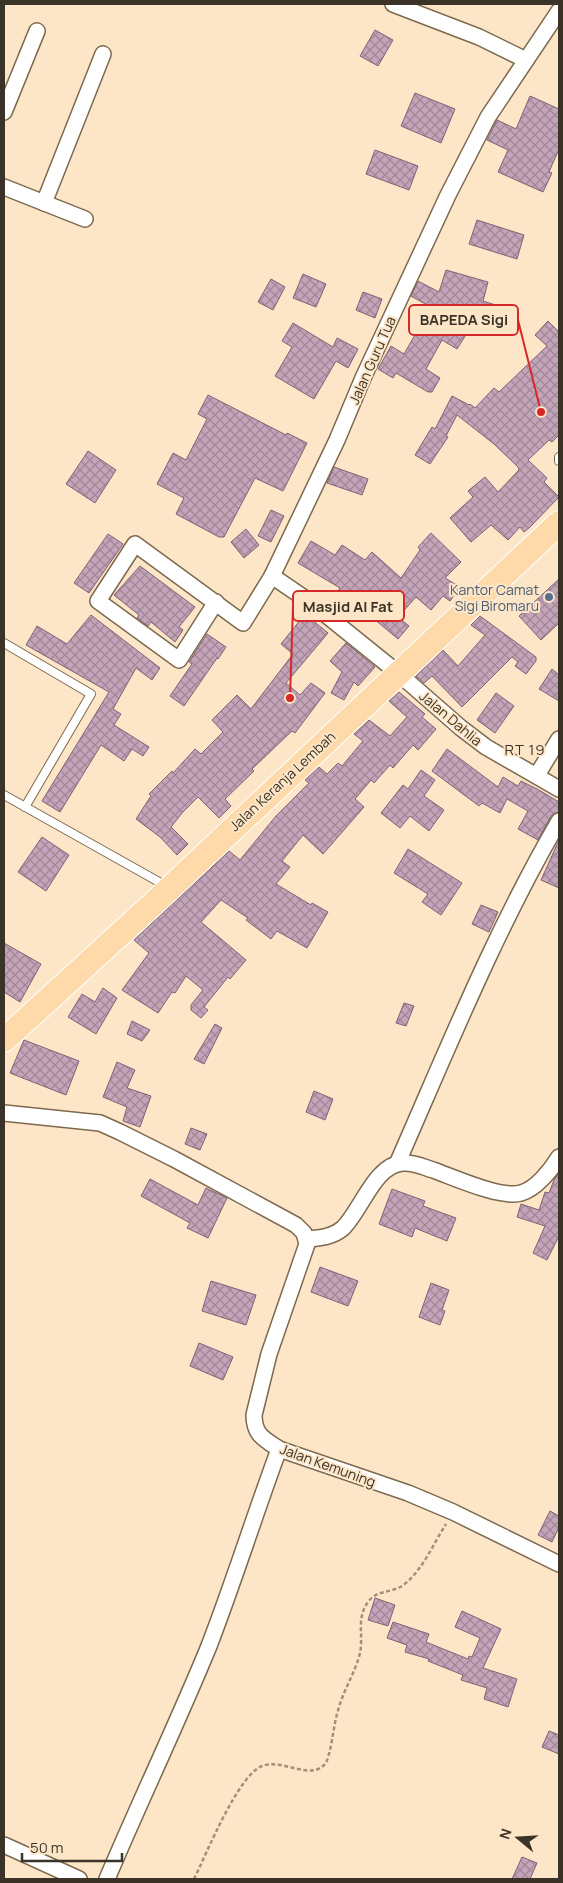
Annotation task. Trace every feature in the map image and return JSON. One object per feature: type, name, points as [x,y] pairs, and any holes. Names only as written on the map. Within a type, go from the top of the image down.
[{"type":"main road","name":"Jalan Keranja Lembah","points":[[4,1040],[170,888],[559,523]]},
{"type":"street","points":[[393,4],[479,37],[526,60]]},
{"type":"street","name":"Jalan Guru Tua","points":[[216,602],[244,623],[272,576],[337,440],[363,378],[448,195],[488,117],[559,11]]},
{"type":"street","points":[[4,112],[37,31]]},
{"type":"street","points":[[44,203],[103,54]]},
{"type":"street","points":[[4,188],[85,219]]},
{"type":"street","points":[[135,544],[216,602],[179,660],[98,601],[135,544]]},
{"type":"street","points":[[272,576],[310,602],[398,673]]},
{"type":"street","name":"Jalan Dahlia","points":[[398,673],[467,733],[486,747],[559,789]]},
{"type":"street","points":[[537,775],[559,739]]},
{"type":"street","points":[[397,1164],[491,949],[534,865],[559,822]]},
{"type":"street","points":[[4,1113],[37,1118],[84,1120],[100,1123],[281,1216],[296,1225],[307,1238],[324,1237],[342,1229],[377,1180],[386,1170],[397,1164],[413,1163],[476,1186],[512,1195],[532,1188],[559,1159]]},
{"type":"street","name":"Jalan Kemuning","points":[[307,1238],[307,1244],[269,1354],[254,1415],[254,1424],[258,1432],[269,1443],[279,1449],[408,1493],[453,1512],[559,1564]]},
{"type":"street","points":[[107,1879],[208,1647],[279,1449]]},
{"type":"street","points":[[4,1846],[79,1879]]},
{"type":"lane","points":[[4,643],[91,694],[25,807]]},
{"type":"lane","points":[[4,795],[170,888]]},
{"type":"path","points":[[194,1879],[243,1782],[252,1772],[261,1766],[276,1763],[314,1771],[323,1767],[326,1763],[339,1706],[359,1657],[362,1640],[360,1622],[368,1601],[374,1594],[402,1586],[414,1573],[453,1512]]},
{"type":"building","points":[[375,30],[393,40],[378,66],[360,56]]},
{"type":"building","points":[[415,93],[455,109],[441,143],[401,126]]},
{"type":"building","points":[[530,96],[559,109],[559,149],[549,172],[552,173],[543,192],[498,172],[508,150],[487,140],[497,120],[516,129]]},
{"type":"building","points":[[375,150],[418,166],[409,190],[366,174]]},
{"type":"building","points":[[477,220],[524,235],[517,259],[469,244]]},
{"type":"building","points":[[446,270],[488,282],[483,301],[505,308],[501,321],[479,314],[457,349],[442,340],[426,369],[440,378],[432,392],[428,392],[396,373],[393,378],[378,369],[391,346],[404,354],[416,333],[421,335],[436,310],[411,296],[418,281],[439,292]]},
{"type":"building","points":[[303,274],[326,284],[316,307],[293,298]]},
{"type":"building","points":[[271,279],[285,287],[273,310],[258,302]]},
{"type":"building","points":[[363,292],[382,299],[375,318],[356,310]]},
{"type":"building","points":[[548,321],[559,332],[559,435],[552,442],[549,440],[528,460],[547,478],[544,482],[559,497],[524,532],[520,527],[508,540],[491,525],[471,542],[450,518],[473,497],[468,491],[485,477],[498,492],[519,470],[518,467],[494,444],[457,415],[446,436],[448,437],[430,464],[415,455],[432,427],[435,429],[452,396],[475,408],[494,388],[499,392],[547,346],[535,335]]},
{"type":"building","points":[[293,323],[333,347],[337,338],[358,349],[348,368],[336,361],[314,399],[275,376],[292,347],[282,341]]},
{"type":"building","points":[[208,395],[286,435],[287,433],[307,443],[283,491],[255,478],[224,537],[219,537],[176,514],[184,498],[157,484],[173,453],[186,460],[207,419],[198,414]]},
{"type":"building","points":[[88,451],[116,470],[95,503],[66,484]]},
{"type":"building","points":[[334,467],[368,479],[362,495],[327,483]]},
{"type":"building","points":[[271,510],[284,516],[271,542],[258,536]]},
{"type":"building","points":[[246,529],[259,545],[244,558],[231,542]]},
{"type":"building","points":[[431,533],[461,562],[445,578],[460,587],[450,601],[443,596],[431,610],[416,597],[398,617],[409,626],[398,639],[349,598],[348,600],[337,592],[340,588],[298,563],[311,541],[335,555],[342,545],[365,560],[372,552],[401,578],[420,550],[418,547]]},
{"type":"building","points":[[108,534],[123,544],[89,593],[74,583]]},
{"type":"building","points":[[140,566],[195,607],[179,627],[183,630],[175,642],[151,622],[148,626],[137,618],[139,615],[114,595]]},
{"type":"building","name":"Kantor Camat Sigi Biromaru","points":[[559,579],[559,623],[541,640],[519,616]]},
{"type":"building","points":[[305,614],[328,633],[286,683],[300,695],[311,683],[325,693],[295,733],[292,731],[252,769],[254,771],[225,799],[231,806],[219,818],[198,797],[182,813],[171,827],[188,844],[177,855],[160,837],[136,819],[151,796],[149,794],[172,771],[173,773],[195,749],[201,754],[223,732],[212,720],[237,695],[251,709],[293,654],[281,644]]},
{"type":"building","points":[[91,615],[160,668],[152,680],[136,668],[113,709],[121,714],[114,725],[149,747],[143,756],[132,749],[124,761],[101,745],[60,812],[42,801],[109,692],[26,645],[37,626],[67,644]]},
{"type":"building","points":[[480,616],[536,657],[536,661],[526,674],[515,666],[518,662],[512,657],[462,707],[432,676],[424,683],[416,676],[443,650],[458,666],[485,635],[471,625]]},
{"type":"building","points":[[207,634],[226,647],[184,706],[170,696],[192,664],[189,662]]},
{"type":"building","points":[[346,643],[375,667],[358,686],[354,682],[344,700],[331,693],[342,672],[330,661]]},
{"type":"building","points":[[552,669],[559,675],[559,701],[539,689]]},
{"type":"building","points":[[399,692],[425,714],[422,717],[436,729],[418,750],[413,745],[393,768],[390,765],[374,783],[371,780],[355,799],[364,807],[323,854],[303,835],[282,861],[290,867],[276,884],[311,905],[312,903],[328,912],[307,948],[277,931],[271,939],[246,920],[248,918],[221,900],[201,922],[246,960],[230,979],[228,977],[204,1007],[208,1010],[201,1018],[191,1010],[191,1005],[203,990],[186,976],[175,993],[172,992],[158,1013],[122,990],[149,953],[134,940],[229,851],[240,860],[276,816],[309,783],[305,780],[319,767],[327,774],[338,763],[342,766],[363,741],[354,734],[369,720],[390,736],[407,717],[389,701]]},
{"type":"building","points":[[496,693],[514,706],[495,733],[477,720]]},
{"type":"building","points":[[447,749],[498,787],[503,777],[518,786],[521,781],[559,802],[559,812],[551,816],[538,840],[518,829],[528,811],[507,799],[500,813],[482,803],[479,806],[432,771]]},
{"type":"building","points":[[421,770],[435,780],[424,796],[444,810],[429,831],[410,816],[400,828],[381,813],[403,785],[408,789]]},
{"type":"building","points":[[42,837],[69,855],[46,891],[18,872]]},
{"type":"building","points":[[559,840],[559,888],[541,880]]},
{"type":"building","points":[[408,849],[462,883],[441,915],[422,902],[428,894],[394,873]]},
{"type":"building","points":[[481,905],[498,912],[489,932],[472,924]]},
{"type":"building","points":[[4,943],[41,964],[20,1002],[4,992]]},
{"type":"building","points":[[103,988],[117,998],[96,1034],[68,1017],[82,994],[95,1002]]},
{"type":"building","points":[[404,1003],[414,1006],[406,1026],[396,1023]]},
{"type":"building","points":[[132,1021],[150,1030],[142,1041],[127,1034]]},
{"type":"building","points":[[215,1024],[222,1028],[204,1064],[194,1059]]},
{"type":"building","points":[[24,1040],[79,1061],[66,1095],[10,1073]]},
{"type":"building","points":[[117,1062],[135,1070],[127,1088],[151,1096],[140,1127],[123,1121],[127,1107],[103,1097]]},
{"type":"building","points":[[314,1091],[333,1099],[325,1120],[306,1112]]},
{"type":"building","points":[[191,1128],[207,1134],[200,1150],[185,1144]]},
{"type":"building","points":[[559,1173],[559,1236],[547,1260],[533,1253],[545,1226],[517,1217],[521,1204],[539,1210],[545,1192],[549,1193]]},
{"type":"building","points":[[150,1179],[198,1205],[206,1188],[227,1198],[208,1238],[187,1228],[190,1223],[141,1196]]},
{"type":"building","points":[[392,1189],[425,1201],[423,1206],[456,1218],[447,1241],[415,1228],[412,1237],[379,1224]]},
{"type":"building","points":[[320,1267],[358,1281],[348,1306],[311,1292]]},
{"type":"building","points":[[211,1281],[256,1295],[246,1325],[202,1311]]},
{"type":"building","points":[[431,1283],[449,1290],[442,1310],[445,1311],[440,1325],[419,1317]]},
{"type":"building","points":[[199,1343],[233,1357],[223,1380],[190,1366]]},
{"type":"building","points":[[550,1511],[559,1516],[559,1527],[552,1542],[538,1535]]},
{"type":"building","points":[[375,1598],[395,1605],[388,1626],[368,1620]]},
{"type":"building","points":[[462,1611],[501,1629],[483,1668],[517,1679],[508,1707],[484,1699],[487,1688],[461,1680],[463,1675],[428,1661],[429,1659],[405,1652],[407,1645],[387,1638],[393,1622],[429,1634],[426,1642],[468,1659],[469,1656],[472,1657],[480,1638],[455,1627]]},
{"type":"building","points":[[549,1731],[559,1735],[559,1754],[542,1747]]},
{"type":"building","points":[[522,1857],[537,1863],[530,1879],[512,1879]]},
{"type":"place","name":"BAPEDA Sigi","points":[[541,412]]},
{"type":"place","name":"Kantor Camat Sigi Biromaru","points":[[549,597]]},
{"type":"place","name":"Masjid Al Fat","points":[[290,698]]},
{"type":"district","name":"RT 19","points":[[525,749]]}]
